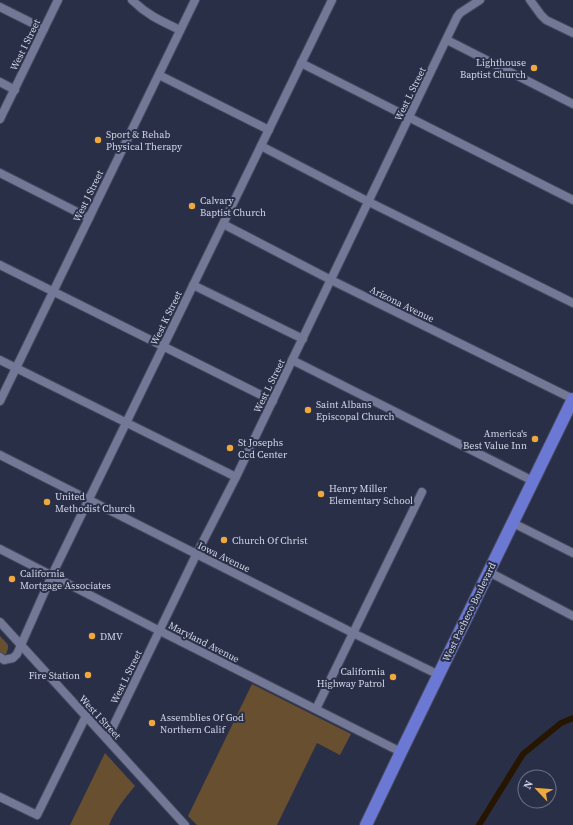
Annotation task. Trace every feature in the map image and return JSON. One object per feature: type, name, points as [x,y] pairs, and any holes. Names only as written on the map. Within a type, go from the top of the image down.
[{"type":"highway","name":"West Pacheco Boulevard","points":[[366,825],[573,399]]},
{"type":"street","name":"West I Street","points":[[0,120],[58,0]]},
{"type":"street","points":[[132,0],[141,9],[180,30]]},
{"type":"street","name":"West J Street","points":[[0,401],[195,0]]},
{"type":"street","name":"West K Street","points":[[0,658],[4,660],[13,658],[17,654],[52,575],[332,0]]},
{"type":"street","name":"West L Street","points":[[107,739],[196,555],[236,477],[460,13],[480,0]]},
{"type":"street","points":[[530,0],[546,20],[573,33]]},
{"type":"street","points":[[0,7],[44,29]]},
{"type":"street","points":[[447,40],[573,104]]},
{"type":"street","points":[[301,63],[573,200]]},
{"type":"street","points":[[158,75],[269,130]]},
{"type":"street","points":[[0,82],[14,90]]},
{"type":"street","points":[[261,146],[369,202],[573,303]]},
{"type":"street","points":[[0,173],[89,218]]},
{"type":"street","name":"Arizona Avenue","points":[[222,224],[331,280],[573,399]]},
{"type":"street","points":[[0,265],[272,401]]},
{"type":"street","points":[[193,285],[303,339]]},
{"type":"street","points":[[0,360],[236,477]]},
{"type":"street","points":[[292,360],[534,481]]},
{"type":"street","name":"Iowa Avenue","points":[[0,455],[196,555],[439,674]]},
{"type":"street","points":[[316,709],[422,492]]},
{"type":"street","points":[[513,523],[573,553]]},
{"type":"street","name":"Maryland Avenue","points":[[0,549],[401,752]]},
{"type":"street","points":[[489,572],[573,616]]},
{"type":"street","name":"West I Street","points":[[0,622],[185,825]]},
{"type":"street","points":[[0,797],[37,816],[86,716]]},
{"type":"shaded area","points":[[0,636],[8,646],[6,654],[3,655],[0,653]]},
{"type":"shaded area","points":[[252,684],[351,734],[340,755],[317,743],[277,825],[197,825],[188,816]]},
{"type":"shaded area","points":[[105,753],[135,786],[117,809],[109,825],[70,825]]},
{"type":"waterway","points":[[479,825],[523,754],[561,723],[573,718]]},
{"type":"place","name":"Lighthouse Baptist Church","points":[[534,68]]},
{"type":"place","name":"Sport & Rehab Physical Therapy","points":[[98,140]]},
{"type":"place","name":"Calvary Baptist Church","points":[[192,206]]},
{"type":"place","name":"Saint Albans Episcopal Church","points":[[308,410]]},
{"type":"place","name":"America's Best Value Inn","points":[[535,439]]},
{"type":"place","name":"St Josephs Ccd Center","points":[[230,448]]},
{"type":"place","name":"Henry Miller Elementary School","points":[[321,494]]},
{"type":"place","name":"United Methodist Church","points":[[47,502]]},
{"type":"place","name":"Church Of Christ","points":[[224,540]]},
{"type":"place","name":"California Mortgage Associates","points":[[12,579]]},
{"type":"place","name":"DMV","points":[[92,636]]},
{"type":"place","name":"Fire Station","points":[[88,675]]},
{"type":"place","name":"California Highway Patrol","points":[[393,677]]},
{"type":"place","name":"Assemblies Of God Northern Calif","points":[[152,723]]}]
